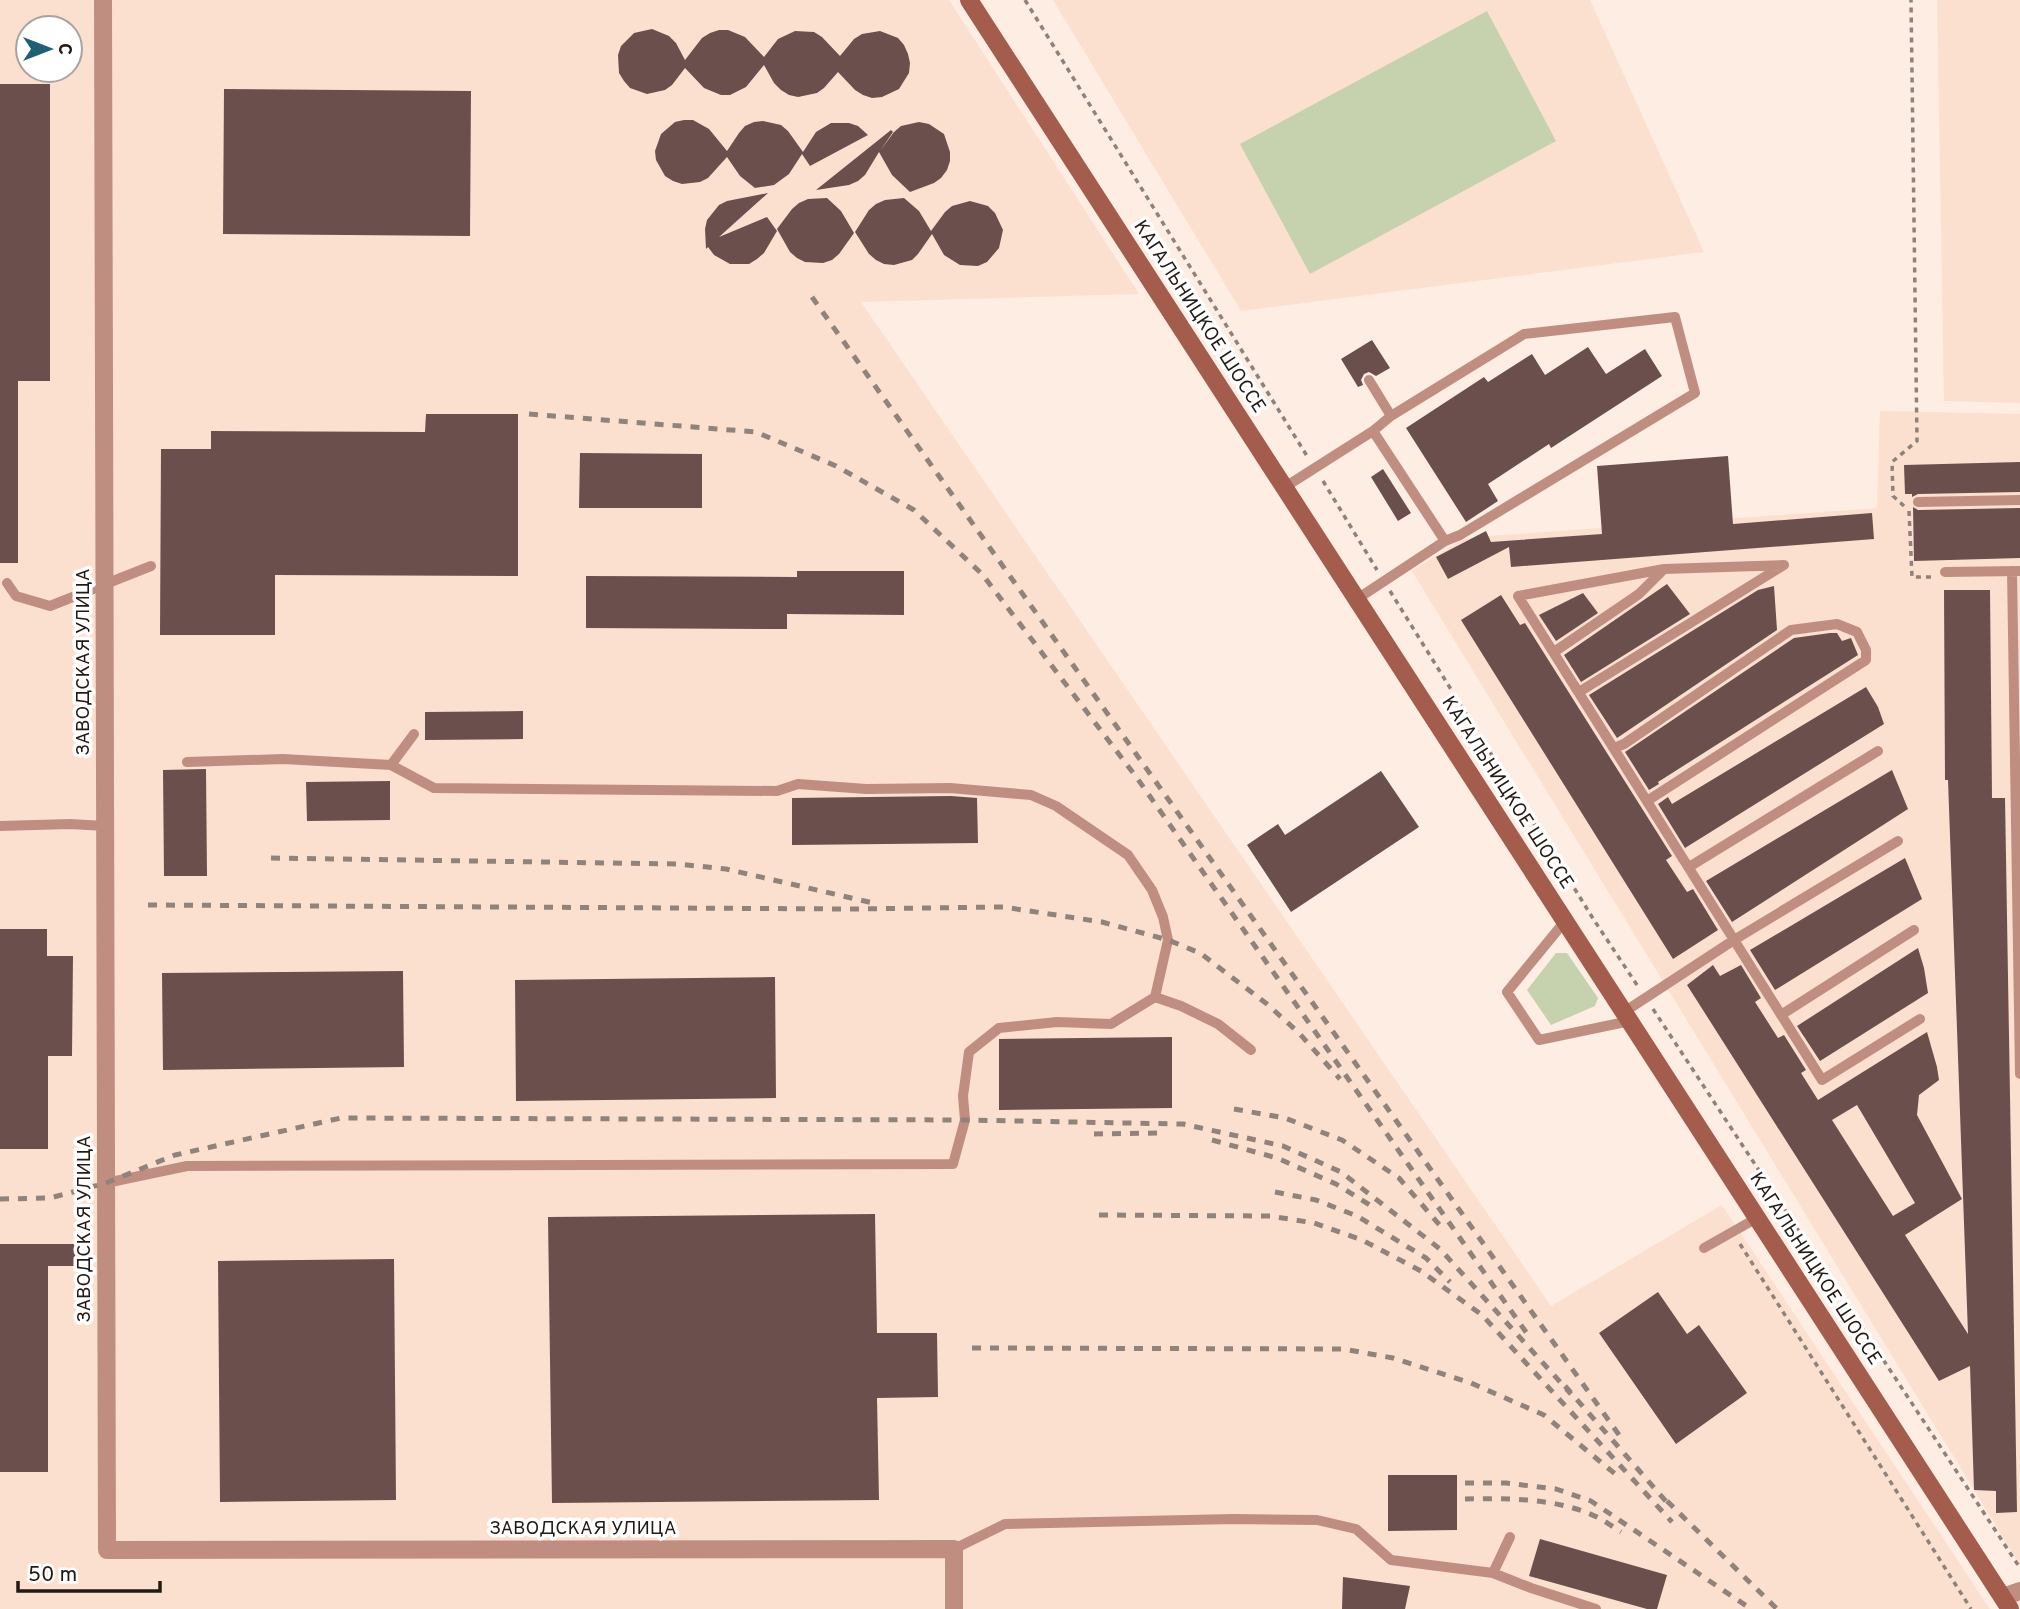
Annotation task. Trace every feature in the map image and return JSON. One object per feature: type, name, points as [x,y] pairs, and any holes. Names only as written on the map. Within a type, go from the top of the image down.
[{"type":"main road","name":"КАГАЛЬНИЦКОЕ ШОССЕ","points":[[969,0],[1757,1218],[2011,1599]]},
{"type":"street","name":"ЗАВОДСКАЯ УЛИЦА","points":[[103,0],[107,1550],[954,1549]]},
{"type":"street","points":[[954,1549],[954,1609]]},
{"type":"lane","points":[[1284,487],[1373,431],[1391,415],[1524,334],[1675,317],[1695,393],[1460,536],[1445,541],[1357,600]]},
{"type":"lane","points":[[1369,380],[1391,415]]},
{"type":"lane","points":[[1373,431],[1445,541]]},
{"type":"lane","points":[[1918,502],[2020,500]]},
{"type":"lane","points":[[1579,692],[1784,565],[1664,569],[1518,596],[1822,1080],[1920,1019]]},
{"type":"lane","points":[[7,583],[16,596],[50,606],[150,566]]},
{"type":"lane","points":[[1554,652],[1639,594],[1664,569]]},
{"type":"lane","points":[[1945,572],[2016,571],[2020,1074]]},
{"type":"lane","points":[[1614,748],[1624,744],[1791,630],[1837,624],[1857,632],[1867,650],[1867,660],[1647,801]]},
{"type":"lane","points":[[391,765],[414,734]]},
{"type":"lane","points":[[1689,867],[1878,751]]},
{"type":"lane","points":[[106,1183],[187,1166],[953,1164],[965,1120],[968,1052],[999,1028],[1057,1022],[1111,1024],[1155,997],[1168,940],[1163,917],[1152,890],[1128,855],[1056,806],[1031,795],[950,788],[866,789],[798,784],[777,791],[434,788],[391,765],[283,759],[187,762]]},
{"type":"lane","points":[[0,826],[105,826]]},
{"type":"lane","points":[[1565,921],[1507,992],[1539,1040],[1627,1017],[1646,998],[1734,940],[1898,841]]},
{"type":"lane","points":[[1781,1015],[1914,930]]},
{"type":"lane","points":[[1155,997],[1218,1024],[1251,1050]]},
{"type":"lane","points":[[1704,1248],[1757,1218]]},
{"type":"lane","points":[[954,1549],[1005,1524],[1317,1520],[1356,1529],[1391,1560],[1493,1573],[1596,1609]]},
{"type":"lane","points":[[1493,1573],[1510,1537]]},
{"type":"path","points":[[1025,0],[1594,920],[2020,1569]]},
{"type":"path","points":[[1911,0],[1917,441],[1892,462],[1893,496],[1909,510],[1912,577],[1937,577],[1945,572]]},
{"type":"path","points":[[1733,1232],[1971,1609]]},
{"type":"shaded area","points":[[0,0],[949,0],[1139,294],[861,302],[1551,1306],[1722,1205],[1990,1609],[0,1609]]},
{"type":"shaded area","points":[[1053,0],[1590,0],[1704,252],[1241,311]]},
{"type":"shaded area","points":[[1937,0],[2020,0],[2020,403],[1944,401]]},
{"type":"shaded area","points":[[1880,411],[2020,414],[2020,1565],[1412,571],[1461,540],[1476,537],[1877,508]]},
{"type":"green space","points":[[1487,11],[1556,141],[1310,274],[1240,144]]},
{"type":"green space","points":[[1556,953],[1567,953],[1598,998],[1595,1006],[1551,1025],[1527,990]]},
{"type":"building","points":[[652,29],[669,36],[685,60],[702,38],[719,30],[728,30],[745,37],[764,57],[778,39],[795,31],[814,32],[840,56],[854,39],[862,34],[880,31],[898,38],[904,45],[910,63],[909,73],[899,89],[882,97],[863,95],[838,72],[817,93],[798,97],[781,90],[764,65],[746,87],[730,95],[721,95],[704,88],[685,68],[665,90],[647,94],[630,88],[624,81],[619,73],[618,55],[621,46],[634,33]]},
{"type":"building","points":[[0,84],[50,84],[50,381],[18,381],[18,563],[0,563]]},
{"type":"building","points":[[224,89],[471,91],[470,236],[223,234]]},
{"type":"building","points":[[693,120],[709,129],[727,151],[745,126],[754,122],[781,125],[803,152],[816,132],[831,123],[849,123],[858,126],[868,135],[810,166],[802,154],[789,174],[774,185],[755,188],[740,176],[727,157],[708,178],[682,184],[665,176],[656,160],[655,151],[661,134],[675,122]]},
{"type":"building","points":[[919,122],[929,124],[944,134],[950,152],[947,170],[934,183],[910,192],[892,175],[879,152],[865,175],[858,181],[816,190],[891,130],[893,132],[880,151],[901,126]]},
{"type":"building","points":[[768,193],[719,237],[767,217],[777,231],[764,253],[749,264],[730,264],[714,255],[708,247],[706,249],[707,220],[719,205]]},
{"type":"building","points":[[827,198],[841,211],[854,233],[832,260],[823,263],[805,262],[790,252],[777,229],[799,203],[808,199]]},
{"type":"building","points":[[904,198],[919,211],[931,231],[952,206],[970,201],[988,206],[995,213],[1003,230],[999,248],[987,262],[978,266],[960,265],[944,255],[932,234],[912,260],[894,265],[876,260],[855,232],[876,204]]},
{"type":"building","points":[[1372,340],[1390,368],[1376,376],[1369,372],[1364,374],[1361,380],[1363,385],[1358,387],[1341,359]]},
{"type":"building","points":[[1588,347],[1606,374],[1645,349],[1662,376],[1551,448],[1549,444],[1488,484],[1498,501],[1466,522],[1406,428],[1484,377],[1488,382],[1532,354],[1545,375]]},
{"type":"building","points":[[426,414],[518,414],[518,576],[275,575],[275,635],[160,635],[161,449],[211,449],[211,431],[425,432]]},
{"type":"building","points":[[580,453],[702,454],[702,508],[579,508]]},
{"type":"building","points":[[1728,456],[1733,524],[1872,513],[1874,539],[1511,567],[1509,547],[1448,579],[1436,557],[1486,531],[1491,542],[1602,534],[1597,466]]},
{"type":"building","points":[[2020,462],[2020,492],[1918,494],[1912,497],[1912,494],[1905,494],[1904,465]]},
{"type":"building","points":[[1383,469],[1411,513],[1398,521],[1371,477]]},
{"type":"building","points":[[1913,507],[1918,510],[2020,508],[2020,558],[1914,561]]},
{"type":"building","points":[[797,571],[904,571],[904,615],[787,614],[787,629],[586,628],[586,576],[797,577]]},
{"type":"building","points":[[1667,584],[1690,614],[1581,682],[1564,655]]},
{"type":"building","points":[[1774,586],[1777,630],[1617,738],[1589,695],[1758,590]]},
{"type":"building","points":[[1944,590],[1990,590],[1992,798],[2005,798],[2017,1512],[1996,1513],[1996,1491],[1974,1490],[1970,1366],[1939,1381],[1687,985],[1713,965],[1720,976],[1741,965],[1761,998],[1755,1002],[1778,1038],[1784,1035],[1806,1070],[1801,1073],[1818,1100],[1927,1032],[1939,1080],[1919,1095],[1917,1115],[1962,1199],[1905,1235],[1968,1334],[1948,780],[1945,780]],"holes":[[[1857,1105],[1915,1203],[1893,1216],[1832,1120]]]},
{"type":"building","points":[[1583,593],[1598,613],[1556,641],[1539,615]]},
{"type":"building","points":[[1501,595],[1520,625],[1525,623],[1672,856],[1666,860],[1687,892],[1693,889],[1718,930],[1673,959],[1461,620]]},
{"type":"building","points":[[1837,633],[1842,641],[1851,638],[1858,655],[1649,790],[1625,752],[1794,638]]},
{"type":"building","points":[[1866,687],[1884,724],[1685,848],[1658,804],[1668,797],[1672,804]]},
{"type":"building","points":[[523,711],[523,739],[425,740],[425,712]]},
{"type":"building","points":[[206,769],[207,876],[164,876],[163,770]]},
{"type":"building","points":[[1892,770],[1908,809],[1732,922],[1706,881]]},
{"type":"building","points":[[1381,771],[1419,827],[1291,912],[1247,845],[1278,824],[1285,835]]},
{"type":"building","points":[[390,781],[390,820],[307,821],[306,782]]},
{"type":"building","points":[[792,798],[977,798],[978,843],[792,845]]},
{"type":"building","points":[[1905,858],[1922,899],[1775,990],[1750,950]]},
{"type":"building","points":[[0,929],[47,929],[47,956],[73,956],[72,1056],[48,1056],[48,1149],[0,1149]]},
{"type":"building","points":[[1918,948],[1928,993],[1820,1061],[1797,1026]]},
{"type":"building","points":[[403,971],[404,1067],[163,1070],[162,973]]},
{"type":"building","points":[[775,977],[776,1098],[516,1101],[515,980]]},
{"type":"building","points":[[1172,1037],[1172,1108],[999,1110],[999,1039]]},
{"type":"building","points":[[875,1214],[877,1333],[937,1333],[938,1397],[877,1398],[879,1500],[552,1503],[548,1217]]},
{"type":"building","points":[[0,1244],[76,1244],[76,1266],[48,1266],[48,1472],[0,1472]]},
{"type":"building","points":[[394,1259],[396,1500],[220,1502],[218,1261]]},
{"type":"building","points":[[1658,1292],[1687,1334],[1699,1325],[1747,1393],[1676,1444],[1599,1333]]},
{"type":"building","points":[[1388,1475],[1457,1475],[1457,1530],[1388,1531]]},
{"type":"building","points":[[1540,1539],[1667,1575],[1657,1609],[1647,1609],[1529,1576]]},
{"type":"building","points":[[1343,1577],[1410,1586],[1405,1609],[1342,1609]]},
{"type":"railway","points":[[812,297],[1624,1442]]},
{"type":"railway","points":[[529,414],[756,432],[836,466],[914,510],[982,574],[1137,778],[1528,1335]]},
{"type":"railway","points":[[271,858],[678,864],[726,869],[873,903]]},
{"type":"railway","points":[[148,905],[850,909],[1003,907],[1102,922],[1168,940],[1200,953],[1267,1004],[1299,1033],[1340,1079]]},
{"type":"railway","points":[[1234,1109],[1285,1118],[1342,1140],[1399,1178],[1443,1229]]},
{"type":"railway","points":[[0,1199],[50,1198],[106,1183],[175,1155],[341,1118],[965,1120],[1183,1124],[1283,1146],[1341,1172],[1440,1249],[1571,1394]]},
{"type":"railway","points":[[1094,1134],[1157,1133]]},
{"type":"railway","points":[[1212,1140],[1277,1158],[1336,1184],[1373,1207]]},
{"type":"railway","points":[[1275,1192],[1316,1200],[1357,1216],[1426,1258],[1450,1282]]},
{"type":"railway","points":[[1099,1215],[1270,1216],[1314,1223],[1362,1240],[1421,1271],[1482,1315],[1672,1522]]},
{"type":"railway","points":[[972,1348],[1343,1349],[1393,1358],[1471,1383],[1544,1415],[1620,1478]]},
{"type":"railway","points":[[1565,1386],[1671,1507]]},
{"type":"railway","points":[[1465,1483],[1506,1483],[1556,1489],[1591,1501],[1751,1609]]},
{"type":"railway","points":[[1465,1499],[1516,1499],[1566,1506],[1597,1517],[1621,1532]]},
{"type":"railway","points":[[1667,1501],[1777,1609]]}]
